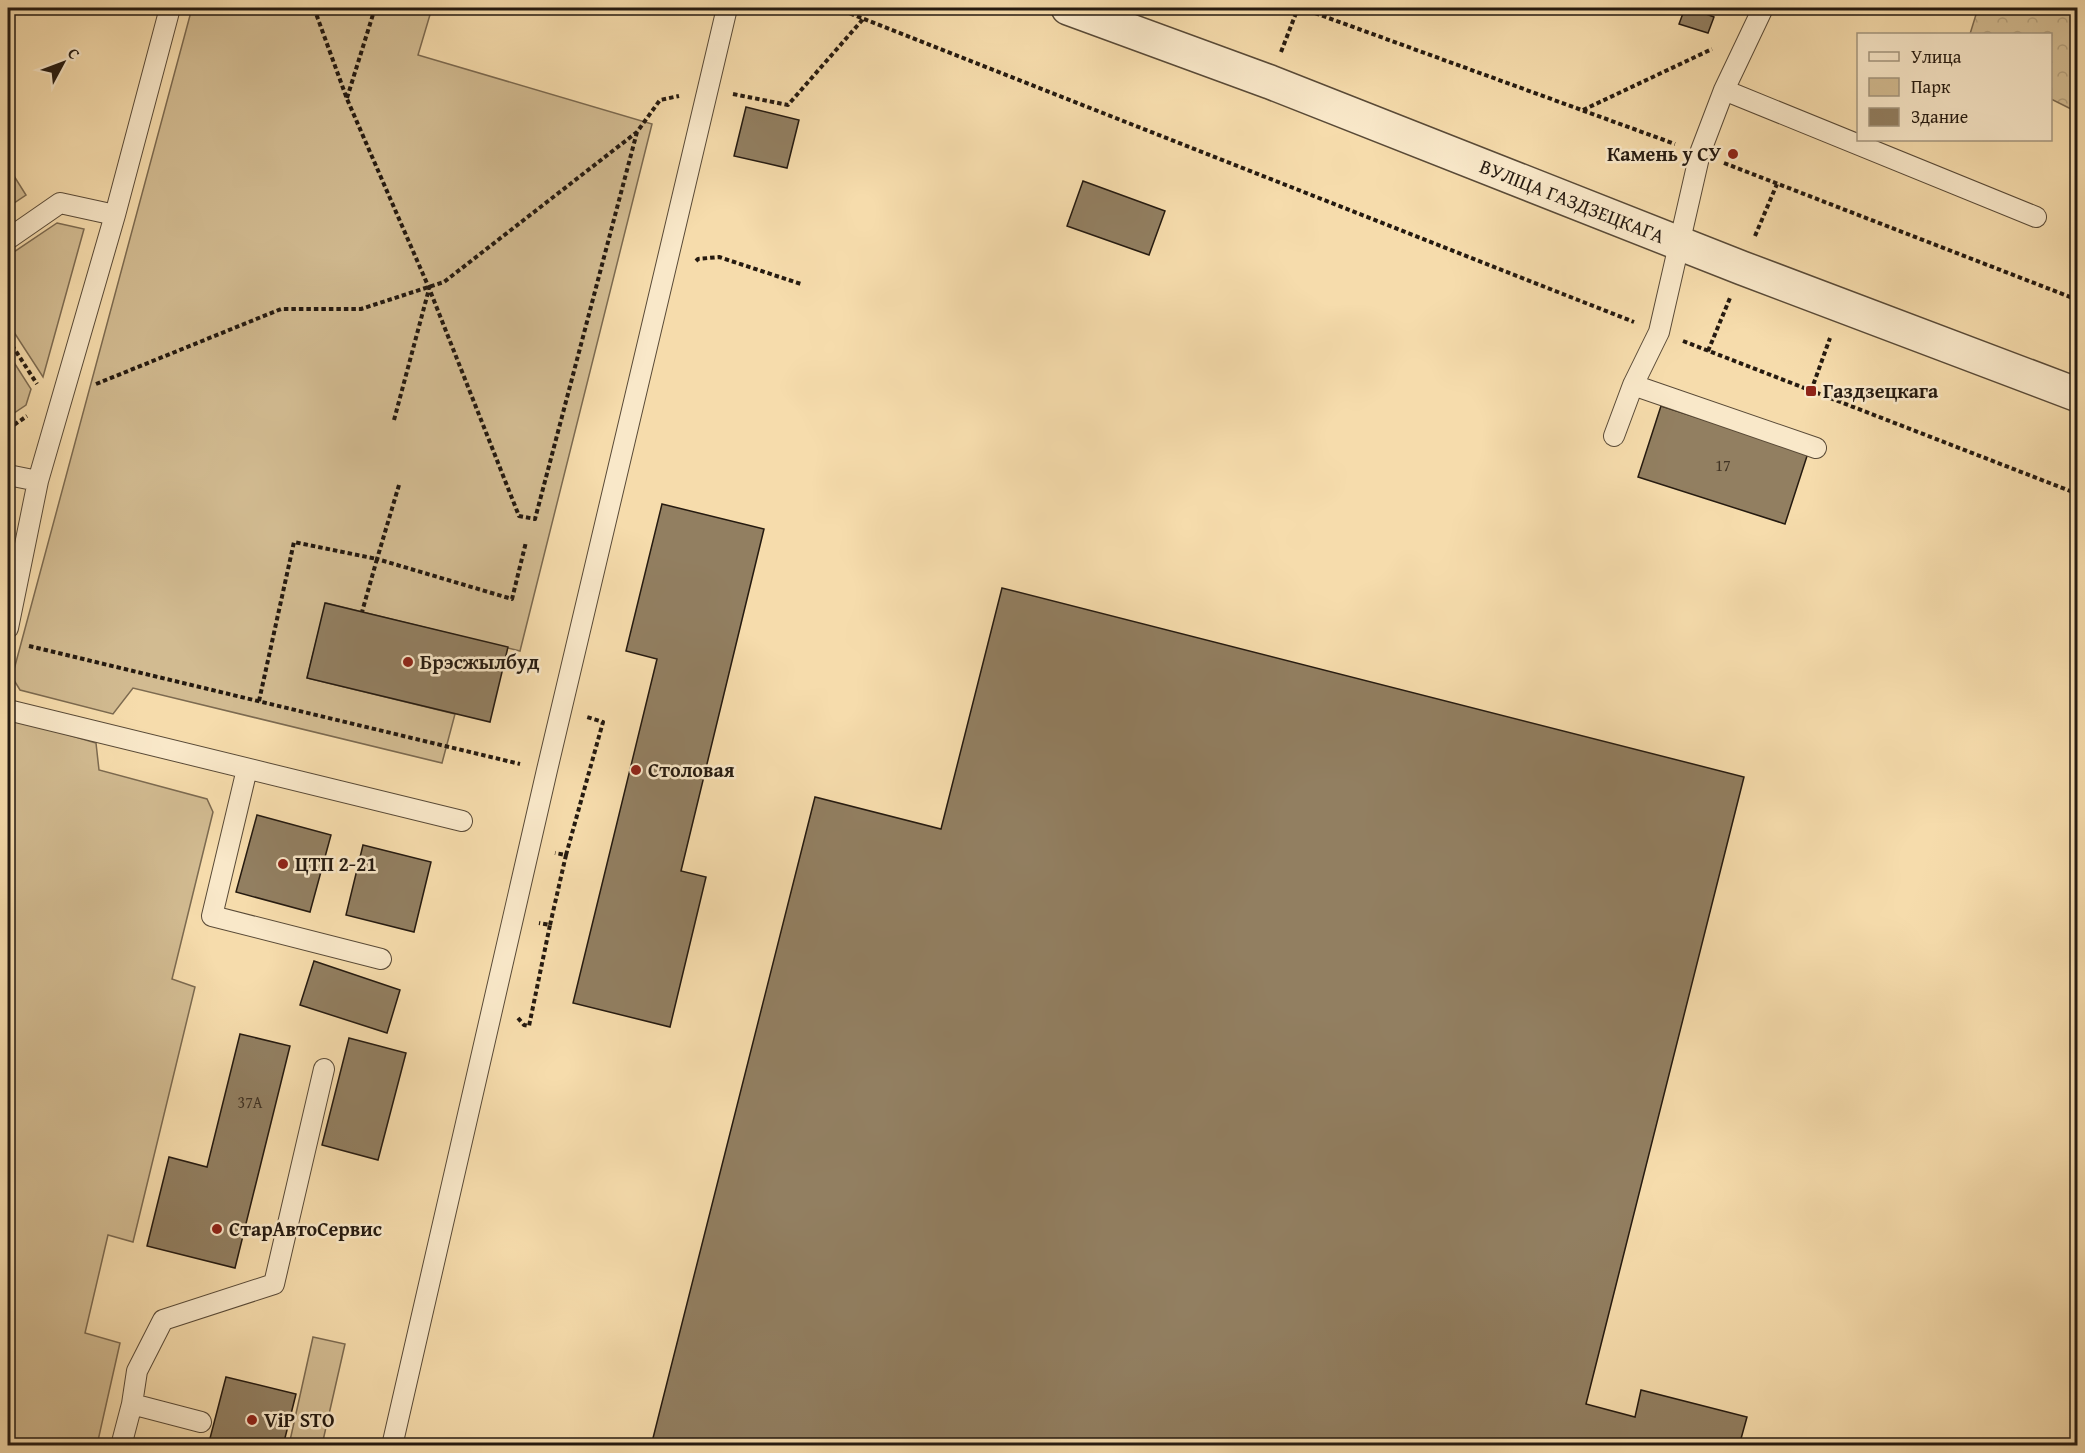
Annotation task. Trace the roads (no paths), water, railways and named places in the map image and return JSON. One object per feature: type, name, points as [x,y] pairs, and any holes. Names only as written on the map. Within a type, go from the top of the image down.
[{"type":"street","name":"ВУЛІЦА ГАЗДЗЕЦКАГА","points":[[1068,8],[1269,82],[1679,243],[2078,395]]},
{"type":"lane","points":[[13,636],[38,481],[115,215],[170,8]]},
{"type":"lane","points":[[392,1446],[547,770],[727,8]]},
{"type":"lane","points":[[1614,436],[1633,385],[1659,332],[1700,153],[1725,90],[1763,8]]},
{"type":"lane","points":[[1725,90],[2036,217]]},
{"type":"lane","points":[[8,238],[60,203],[115,215]]},
{"type":"lane","points":[[1633,385],[1816,448]]},
{"type":"lane","points":[[8,475],[38,481]]},
{"type":"lane","points":[[8,710],[462,821]]},
{"type":"lane","points":[[247,769],[212,916],[381,959]]},
{"type":"lane","points":[[121,1446],[132,1404],[136,1371],[163,1320],[274,1284],[324,1070]]},
{"type":"lane","points":[[132,1404],[201,1422]]},
{"type":"place","name":"Камень у СУ","points":[[1733,154]]},
{"type":"place","name":"Газдзецкага","points":[[1811,391]]},
{"type":"place","name":"Брэсжылбуд","points":[[408,662]]},
{"type":"place","name":"Столовая","points":[[636,770]]},
{"type":"place","name":"ЦТП 2-21","points":[[283,864]]},
{"type":"place","name":"СтарАвтоСервис","points":[[217,1229]]},
{"type":"place","name":"ViP STO","points":[[252,1420]]}]
